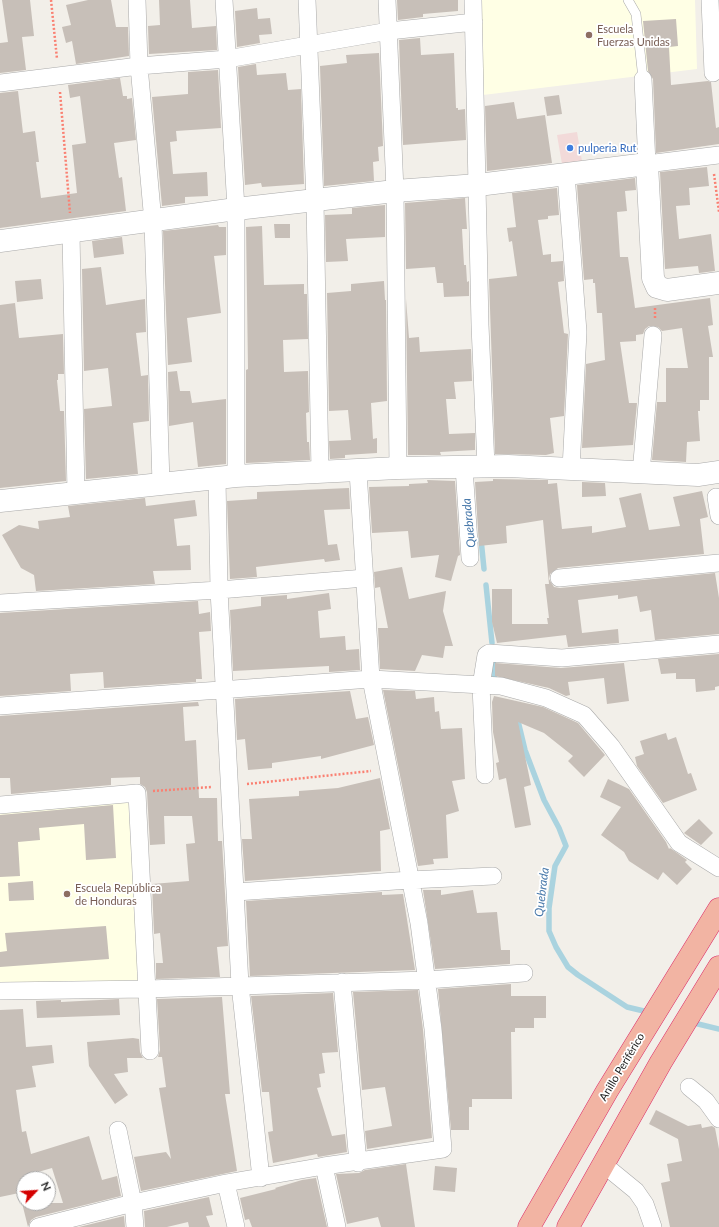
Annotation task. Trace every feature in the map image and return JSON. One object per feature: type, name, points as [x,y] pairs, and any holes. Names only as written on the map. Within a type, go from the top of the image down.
[{"type":"highway","name":"Anillo Periférico","points":[[529,1227],[606,1091],[719,909]]},
{"type":"highway","points":[[568,1227],[661,1062],[719,967]]},
{"type":"street","points":[[137,0],[139,66],[153,222],[161,484]]},
{"type":"street","points":[[224,0],[236,209],[227,477],[219,590],[240,985],[261,1178]]},
{"type":"street","points":[[307,0],[315,201],[320,472]]},
{"type":"street","points":[[388,0],[395,191],[398,468]]},
{"type":"street","points":[[473,0],[480,333],[486,466]]},
{"type":"street","points":[[710,0],[713,73]]},
{"type":"street","points":[[0,83],[59,77],[139,66],[227,59],[309,43],[389,31],[474,22]]},
{"type":"street","points":[[643,79],[653,278],[657,287],[667,290],[719,283]]},
{"type":"street","points":[[0,241],[153,222],[236,209],[395,191],[478,185],[716,155]]},
{"type":"street","points":[[566,174],[578,332],[571,469]]},
{"type":"street","points":[[71,233],[76,494]]},
{"type":"street","points":[[640,473],[654,334]]},
{"type":"street","points":[[0,501],[227,477],[398,468],[486,466],[698,475],[719,472]]},
{"type":"street","points":[[464,467],[470,558]]},
{"type":"street","points":[[38,1227],[133,1203],[226,1183],[324,1166],[443,1149],[427,980],[410,880],[371,679],[358,471]]},
{"type":"street","points":[[716,497],[719,516]]},
{"type":"street","points":[[559,578],[719,563]]},
{"type":"street","points":[[0,603],[219,590],[365,578]]},
{"type":"street","points":[[485,775],[481,686],[486,655],[489,653],[562,658],[719,644]]},
{"type":"street","points":[[0,706],[371,679],[501,686],[546,698],[584,715],[611,746],[679,842],[719,868]]},
{"type":"street","points":[[0,805],[137,792],[150,1051]]},
{"type":"street","points":[[236,892],[493,876]]},
{"type":"street","points":[[0,991],[147,989],[427,980],[524,973]]},
{"type":"street","points":[[342,982],[358,1162]]},
{"type":"street","points":[[689,1087],[706,1100],[719,1119]]},
{"type":"street","points":[[118,1130],[133,1203],[135,1227]]},
{"type":"street","points":[[603,1164],[636,1191],[645,1204],[653,1227]]},
{"type":"street","points":[[324,1166],[337,1227]]},
{"type":"street","points":[[226,1183],[236,1227]]},
{"type":"lane","points":[[628,0],[636,14],[643,79]]},
{"type":"path","points":[[51,0],[59,77],[71,233]]},
{"type":"path","points":[[716,155],[719,212]]},
{"type":"path","points":[[654,334],[657,287]]},
{"type":"path","points":[[137,792],[230,785],[388,769]]},
{"type":"shaded area","name":"Escuela Fuerzas Unidas","points":[[481,0],[695,0],[697,69],[483,95]]},
{"type":"shaded area","name":"pulperia Rut","points":[[577,132],[582,161],[562,164],[557,135]]},
{"type":"shaded area","name":"Escuela República de Honduras","points":[[128,797],[139,981],[0,982],[0,808]]},
{"type":"building","points":[[2,0],[30,0],[34,36],[22,37],[26,70],[0,73],[0,43],[8,42]]},
{"type":"building","points":[[88,0],[111,0],[116,27],[128,27],[129,56],[76,64],[72,41],[66,43],[62,27],[71,25],[66,5]]},
{"type":"building","points":[[159,0],[190,0],[192,28],[216,26],[217,50],[149,54],[148,26],[160,25]]},
{"type":"building","points":[[397,0],[458,0],[458,11],[423,14],[423,17],[398,20]]},
{"type":"building","points":[[257,8],[258,19],[270,18],[272,34],[259,35],[260,43],[237,47],[235,11]]},
{"type":"building","points":[[676,19],[678,46],[669,47],[671,85],[708,81],[711,82],[716,128],[719,127],[719,144],[656,153],[653,79],[648,71],[643,21]]},
{"type":"building","points":[[420,38],[421,55],[454,53],[456,108],[458,108],[458,110],[465,109],[466,140],[403,145],[399,40]]},
{"type":"building","points":[[379,53],[383,146],[378,147],[379,161],[373,162],[374,181],[324,186],[320,66],[347,63],[346,55]]},
{"type":"building","points":[[256,64],[257,75],[286,73],[288,90],[301,89],[304,184],[262,187],[261,183],[245,185],[238,67]]},
{"type":"building","points":[[218,70],[221,128],[176,131],[177,141],[170,142],[173,174],[207,172],[208,196],[185,197],[185,203],[162,206],[152,97],[188,94],[188,72]]},
{"type":"building","points":[[120,78],[123,96],[127,96],[127,99],[132,98],[136,140],[114,143],[119,178],[122,177],[126,211],[0,228],[0,93],[18,91],[23,133],[35,131],[39,162],[36,162],[41,198],[77,193],[72,145],[86,143],[80,96],[70,98],[68,85]]},
{"type":"building","points":[[559,95],[562,114],[547,116],[544,97]]},
{"type":"building","points":[[514,102],[517,119],[545,115],[552,163],[487,171],[485,106]]},
{"type":"building","points":[[707,167],[709,186],[689,188],[690,205],[676,206],[679,239],[711,234],[715,271],[699,273],[698,266],[665,269],[660,172]]},
{"type":"building","points":[[635,178],[636,190],[625,191],[627,211],[617,212],[620,257],[628,257],[635,308],[710,298],[713,325],[708,326],[713,357],[709,357],[709,400],[700,400],[700,411],[698,411],[700,441],[687,442],[686,462],[652,460],[657,402],[666,402],[666,368],[688,368],[682,328],[662,331],[658,327],[649,326],[645,329],[643,334],[636,335],[636,341],[620,342],[629,403],[637,403],[633,445],[582,448],[586,364],[605,360],[602,313],[597,313],[595,283],[593,283],[593,279],[584,280],[577,185]]},
{"type":"building","points":[[557,188],[559,215],[548,216],[548,219],[538,220],[543,255],[551,254],[551,262],[563,261],[564,281],[558,282],[564,333],[568,334],[564,416],[550,418],[554,453],[546,455],[495,454],[489,279],[517,276],[512,241],[509,242],[507,228],[516,227],[512,193]]},
{"type":"building","points":[[465,198],[467,229],[462,229],[464,265],[466,265],[467,282],[469,281],[469,296],[444,297],[443,283],[437,283],[435,267],[406,269],[405,203]]},
{"type":"building","points":[[385,205],[385,237],[346,239],[348,261],[326,262],[325,215],[352,214],[352,208]]},
{"type":"building","points":[[274,224],[290,224],[290,238],[275,238]]},
{"type":"building","points":[[218,225],[219,227],[226,227],[226,255],[214,256],[221,313],[187,318],[192,362],[168,365],[163,231]]},
{"type":"building","points":[[262,226],[264,285],[304,284],[304,294],[307,294],[308,339],[283,340],[284,372],[308,371],[309,412],[306,413],[307,442],[309,442],[310,460],[246,463],[246,370],[248,369],[246,227]]},
{"type":"building","points":[[122,237],[124,254],[94,258],[92,241]]},
{"type":"building","points":[[101,267],[106,305],[145,299],[146,332],[136,333],[141,376],[148,375],[149,421],[133,423],[138,474],[86,479],[84,409],[112,406],[108,368],[84,371],[82,269]]},
{"type":"building","points":[[41,279],[43,299],[17,302],[15,281]]},
{"type":"building","points":[[384,281],[386,300],[387,401],[371,403],[373,439],[377,438],[377,453],[345,455],[345,458],[330,459],[329,441],[351,440],[348,410],[329,411],[327,293],[351,291],[351,284]]},
{"type":"building","points":[[406,299],[409,338],[419,337],[420,352],[471,349],[472,381],[454,382],[456,399],[446,399],[449,434],[475,433],[475,450],[440,452],[441,455],[408,455]]},
{"type":"building","points":[[15,303],[19,338],[63,334],[64,374],[58,374],[57,380],[60,411],[64,411],[66,481],[0,488],[0,305]]},
{"type":"building","points":[[177,371],[180,391],[190,391],[192,403],[226,399],[226,464],[198,467],[193,422],[169,426],[168,372]]},
{"type":"building","points":[[493,479],[548,480],[548,484],[557,483],[562,529],[592,526],[592,533],[626,527],[619,498],[641,493],[649,530],[680,526],[673,497],[702,491],[708,517],[700,519],[704,554],[558,568],[550,574],[549,579],[554,587],[560,588],[715,573],[719,598],[719,634],[655,640],[651,610],[640,612],[637,596],[618,599],[618,595],[578,600],[582,633],[618,629],[619,643],[568,647],[566,635],[497,643],[492,622],[492,589],[512,589],[512,624],[548,624],[547,618],[549,618],[545,584],[549,584],[543,520],[506,526],[507,543],[479,546],[475,482],[493,481]]},
{"type":"building","points":[[427,480],[455,481],[460,555],[458,556],[451,581],[435,577],[439,555],[411,558],[408,531],[372,533],[369,487],[409,486],[409,484],[428,483]]},
{"type":"building","points":[[582,482],[605,483],[606,496],[582,497]]},
{"type":"building","points":[[349,488],[350,509],[324,510],[328,545],[337,544],[340,560],[325,562],[324,559],[256,567],[257,577],[230,579],[227,501],[257,499],[257,492]]},
{"type":"building","points":[[145,498],[146,506],[195,500],[197,516],[174,519],[177,546],[190,545],[191,570],[153,571],[155,584],[36,591],[34,575],[21,568],[2,535],[19,525],[39,529],[38,521],[70,517],[68,506]]},
{"type":"building","points":[[402,567],[409,599],[446,591],[443,611],[453,646],[445,646],[443,658],[422,655],[415,671],[380,669],[378,628],[388,628],[380,587],[375,588],[374,572]]},
{"type":"building","points":[[329,593],[331,609],[318,611],[320,638],[345,636],[346,650],[359,649],[360,670],[329,672],[329,666],[233,671],[230,610],[261,606],[261,597],[287,595],[287,599]]},
{"type":"building","points":[[198,601],[199,614],[210,612],[211,631],[199,632],[202,679],[196,679],[196,682],[104,688],[103,672],[70,674],[71,691],[0,696],[0,613]]},
{"type":"building","points":[[719,654],[719,686],[715,687],[715,690],[696,692],[695,679],[676,679],[676,673],[661,674],[658,659]]},
{"type":"building","points":[[495,663],[561,668],[624,663],[629,701],[607,704],[604,678],[568,682],[570,695],[566,696],[549,688],[495,676]]},
{"type":"building","points":[[383,690],[415,691],[416,699],[434,697],[435,712],[439,711],[441,729],[462,728],[465,779],[452,781],[459,811],[446,815],[448,858],[433,859],[434,864],[418,866]]},
{"type":"building","points":[[350,691],[356,719],[368,717],[374,745],[321,759],[321,756],[272,763],[272,768],[248,770],[245,739],[237,740],[235,699]]},
{"type":"building","points":[[494,696],[543,707],[578,723],[605,755],[584,777],[568,761],[573,756],[544,733],[518,722],[531,785],[524,787],[531,825],[515,828],[506,778],[499,780],[496,763],[499,762],[493,732],[492,702]]},
{"type":"building","points":[[198,702],[199,706],[183,707],[185,741],[196,740],[199,798],[217,798],[218,841],[222,841],[228,946],[217,947],[220,977],[156,979],[156,963],[163,963],[160,933],[154,934],[152,884],[189,881],[186,844],[195,843],[192,816],[164,816],[165,844],[150,845],[147,792],[145,787],[140,784],[140,777],[111,778],[111,785],[11,794],[10,778],[0,778],[0,716]]},
{"type":"building","points":[[666,733],[668,740],[676,737],[688,774],[691,773],[697,790],[663,803],[637,766],[635,757],[644,754],[640,741]]},
{"type":"building","points":[[380,778],[390,829],[380,831],[381,871],[245,881],[242,839],[252,839],[249,799],[299,796],[299,791],[338,788]]},
{"type":"building","points":[[608,779],[629,789],[666,842],[669,849],[670,848],[687,860],[685,862],[692,869],[677,885],[663,872],[658,880],[629,861],[624,852],[601,835],[621,807],[600,797]]},
{"type":"building","points":[[113,805],[116,858],[86,860],[84,824],[39,828],[40,840],[18,842],[20,876],[0,877],[0,815]]},
{"type":"building","points":[[699,819],[713,833],[701,845],[684,833]]},
{"type":"building","points":[[33,881],[34,900],[9,901],[8,883]]},
{"type":"building","points":[[423,890],[441,890],[441,895],[473,890],[477,913],[497,912],[501,950],[510,950],[510,964],[435,969]]},
{"type":"building","points":[[382,892],[382,895],[403,894],[415,970],[250,976],[246,901]]},
{"type":"building","points":[[106,926],[109,959],[0,967],[0,952],[7,951],[5,933]]},
{"type":"building","points":[[511,984],[511,996],[546,996],[546,1018],[534,1018],[534,1028],[515,1028],[515,1032],[511,1032],[512,1099],[472,1099],[472,1107],[469,1107],[469,1130],[451,1130],[438,989]]},
{"type":"building","points":[[418,990],[423,1030],[432,1138],[367,1149],[365,1131],[392,1126],[385,1087],[362,1090],[353,992]]},
{"type":"building","points":[[333,993],[338,1052],[322,1053],[325,1073],[319,1074],[321,1087],[317,1088],[332,1136],[345,1134],[347,1152],[318,1157],[317,1154],[273,1163],[268,1132],[273,1131],[269,1092],[262,1092],[251,996]]},
{"type":"building","points":[[222,997],[230,1094],[225,1094],[237,1171],[141,1191],[134,1157],[166,1152],[171,1159],[159,1088],[166,1087],[162,1057],[158,1057],[160,1050],[157,999]]},
{"type":"building","points":[[119,999],[120,1015],[37,1018],[36,1001],[61,1000],[61,1002]]},
{"type":"building","points":[[23,1009],[26,1047],[52,1045],[54,1063],[32,1066],[36,1087],[16,1090],[22,1132],[26,1131],[31,1154],[89,1136],[102,1180],[117,1176],[121,1196],[36,1217],[31,1220],[28,1227],[24,1211],[56,1211],[56,1203],[63,1203],[56,1181],[56,1171],[53,1171],[52,1168],[42,1171],[16,1171],[16,1194],[0,1197],[0,1010]]},
{"type":"building","points":[[133,1038],[139,1039],[140,1052],[143,1058],[127,1058],[128,1072],[114,1074],[128,1095],[115,1104],[89,1066],[87,1042]]},
{"type":"building","points":[[656,1110],[688,1126],[701,1124],[702,1128],[712,1126],[715,1128],[719,1149],[719,1227],[670,1227],[661,1183],[670,1181],[667,1164],[682,1161],[678,1139],[649,1124]]},
{"type":"building","points":[[406,1164],[415,1227],[381,1227],[378,1217],[347,1224],[336,1174],[359,1173],[365,1170]]},
{"type":"building","points":[[435,1166],[457,1168],[455,1192],[433,1190]]},
{"type":"building","points":[[316,1178],[327,1227],[252,1227],[249,1219],[245,1220],[240,1198],[276,1189],[275,1188],[302,1180]]},
{"type":"building","points":[[209,1197],[213,1215],[206,1216],[210,1227],[189,1227],[188,1222],[167,1227],[145,1227],[144,1211]]},
{"type":"building","points":[[124,1216],[125,1227],[79,1227]]},
{"type":"waterway","name":"Quebrada","points":[[481,539],[484,569]]},
{"type":"waterway","name":"Quebrada","points":[[486,585],[492,643]]},
{"type":"waterway","name":"Quebrada","points":[[493,659],[495,683]]},
{"type":"waterway","name":"Quebrada","points":[[515,716],[518,721],[525,750],[544,800],[559,828],[566,846],[555,866],[549,908],[549,931],[556,947],[568,967],[578,975],[627,1007],[648,1012]]},
{"type":"waterway","name":"Quebrada","points":[[694,1023],[719,1029]]},
{"type":"place","name":"Escuela Fuerzas Unidas","points":[[589,35]]},
{"type":"place","name":"pulperia Rut","points":[[570,148]]},
{"type":"place","name":"Escuela República de Honduras","points":[[67,894]]}]
